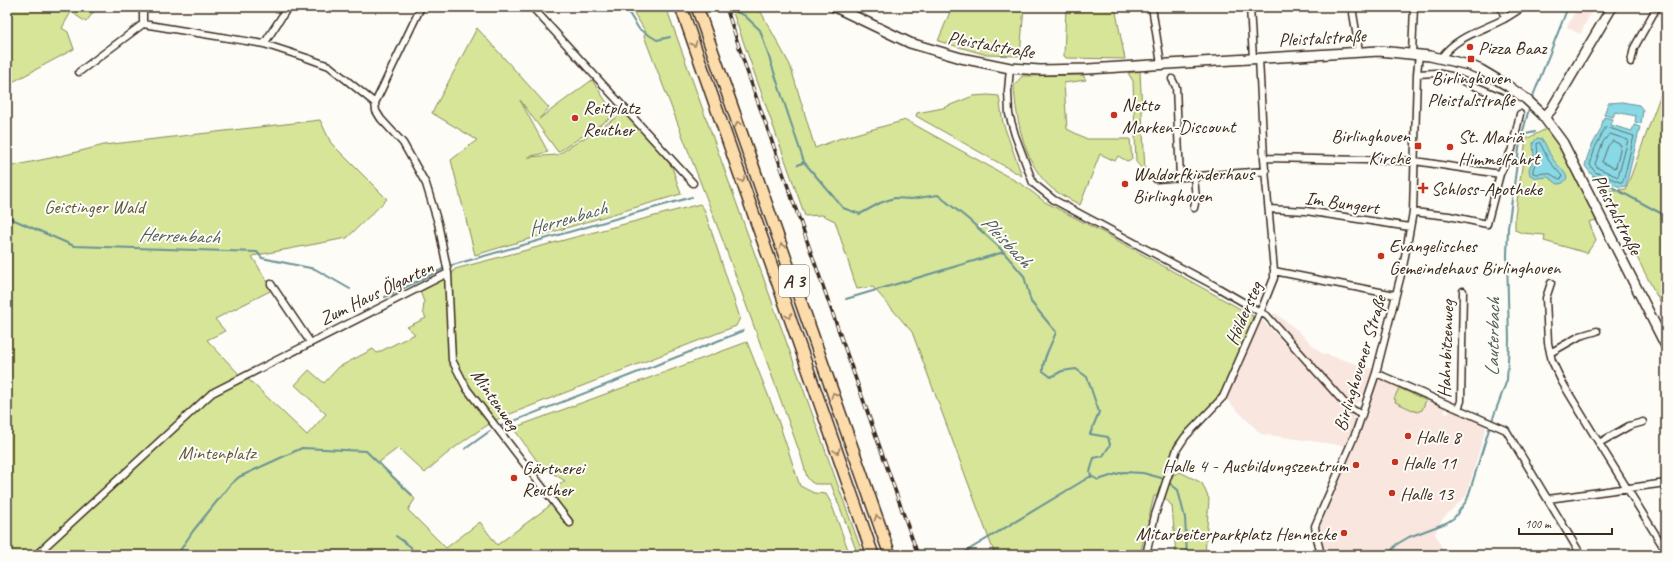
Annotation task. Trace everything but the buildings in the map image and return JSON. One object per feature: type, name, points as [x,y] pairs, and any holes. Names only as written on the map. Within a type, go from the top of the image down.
[{"type":"highway","name":"A 3","points":[[681,7],[873,555]]},
{"type":"highway","name":"A 3","points":[[697,7],[890,555]]},
{"type":"main road","name":"Pleistalstraße","points":[[835,7],[910,42],[961,58],[1010,68],[1040,70],[1088,69],[1380,51],[1415,54],[1457,61],[1481,70],[1526,99],[1534,106],[1563,143],[1666,346]]},
{"type":"main road","points":[[1544,117],[1551,110],[1612,7]]},
{"type":"street","points":[[142,7],[143,24]]},
{"type":"street","points":[[264,44],[288,7]]},
{"type":"street","points":[[79,72],[143,24],[264,44],[329,66],[375,103],[421,7]]},
{"type":"street","points":[[532,7],[693,183]]},
{"type":"street","points":[[1152,7],[1161,64]]},
{"type":"street","name":"Höldersteg","points":[[1146,555],[1152,527],[1162,494],[1180,444],[1223,397],[1274,278],[1256,58],[1250,7]]},
{"type":"street","points":[[1352,7],[1358,52]]},
{"type":"street","name":"Birlinghovener Straße","points":[[1321,555],[1316,534],[1317,522],[1351,443],[1376,373],[1403,267],[1413,212],[1416,74],[1414,7]]},
{"type":"street","points":[[1501,7],[1505,18]]},
{"type":"street","points":[[1441,58],[1446,50],[1463,39],[1505,18],[1523,7]]},
{"type":"street","points":[[1631,62],[1634,48],[1655,8]]},
{"type":"street","points":[[1010,68],[1008,91],[1009,114],[1015,135],[1033,183],[1054,200],[1267,316],[1348,407],[1362,414]]},
{"type":"street","points":[[1416,74],[1436,73],[1451,76],[1510,102]]},
{"type":"street","points":[[1172,79],[1176,88],[1180,178]]},
{"type":"street","name":"Zum Haus Ölgarten","points":[[36,555],[212,392],[448,273],[438,223],[426,184],[403,143],[381,119],[376,111],[375,103]]},
{"type":"street","points":[[1413,212],[1449,216],[1487,224],[1500,174],[1512,149],[1520,114]]},
{"type":"street","points":[[1264,158],[1415,161],[1500,174]]},
{"type":"street","points":[[1156,179],[1266,171]]},
{"type":"street","points":[[1194,177],[1196,199],[1194,208]]},
{"type":"street","name":"Im Bungert","points":[[1269,209],[1306,211],[1410,227]]},
{"type":"street","points":[[1274,271],[1395,295]]},
{"type":"street","name":"Mintenweg","points":[[448,273],[452,360],[467,389],[570,523]]},
{"type":"street","points":[[1551,283],[1546,298],[1548,343],[1550,353],[1562,382],[1665,549]]},
{"type":"street","name":"Zum Haus Ölgarten","points":[[270,284],[310,342]]},
{"type":"street","name":"Hahnbitzenweg","points":[[1458,409],[1461,402],[1463,291]]},
{"type":"street","points":[[1550,353],[1580,336],[1597,331]]},
{"type":"street","points":[[1376,373],[1506,430],[1582,555]]},
{"type":"street","points":[[1599,443],[1628,426],[1643,422]]},
{"type":"street","points":[[1548,499],[1666,483]]},
{"type":"shaded area","points":[[1578,7],[1582,7],[1591,12],[1580,34],[1567,27]]},
{"type":"shaded area","points":[[1275,313],[1296,329],[1321,353],[1373,369],[1361,401],[1350,405],[1271,316]]},
{"type":"shaded area","points":[[1260,318],[1357,422],[1346,446],[1261,434],[1225,398]]},
{"type":"shaded area","points":[[1381,380],[1446,408],[1444,412],[1448,414],[1450,410],[1469,418],[1470,416],[1487,424],[1466,496],[1443,518],[1435,533],[1445,555],[1323,555],[1318,532],[1367,415],[1370,414],[1368,413],[1377,381]]},
{"type":"green space","points":[[7,7],[97,7],[86,22],[71,12],[62,28],[68,32],[74,49],[7,85]]},
{"type":"green space","points":[[630,7],[666,7],[863,555],[858,555],[831,484],[815,484],[807,477],[801,456],[723,241],[644,36],[646,32]]},
{"type":"green space","points":[[731,7],[755,7],[761,12],[790,65],[815,148],[841,138],[906,120],[1023,185],[1045,202],[1253,316],[1250,327],[1222,391],[1212,404],[1175,443],[1169,468],[1158,496],[1154,496],[1140,555],[995,555],[912,332],[873,287],[857,289],[835,221],[822,215],[805,216]]},
{"type":"green space","points":[[952,7],[1024,7],[1020,56],[987,55],[938,41]]},
{"type":"green space","points":[[1066,7],[1115,7],[1125,59],[1066,58],[1064,56]]},
{"type":"green space","points":[[477,28],[549,108],[539,119],[592,80],[615,115],[558,152],[520,100],[548,152],[528,157],[557,155],[627,111],[672,167],[681,194],[475,255],[451,160],[477,140],[432,113]]},
{"type":"green space","points":[[1140,71],[1145,172],[1136,162],[1133,81],[1128,73]]},
{"type":"green space","points":[[1083,75],[1086,80],[1064,83],[1067,129],[1087,139],[1130,139],[1132,159],[1127,161],[1118,156],[1115,161],[1100,154],[1080,205],[1054,190],[1044,181],[1036,169],[1029,156],[1020,128],[1014,86],[1022,76]]},
{"type":"green space","points":[[1666,80],[1666,314],[1603,191],[1626,189]]},
{"type":"green space","points":[[973,96],[999,96],[1003,123],[1022,176],[916,116],[917,113],[943,108]]},
{"type":"green space","points":[[320,120],[331,143],[387,199],[347,238],[252,256],[272,290],[215,319],[225,331],[207,340],[239,374],[247,378],[307,435],[326,414],[295,385],[309,370],[324,383],[339,367],[373,349],[377,353],[415,334],[407,327],[426,318],[423,312],[424,302],[420,291],[451,275],[455,269],[700,204],[704,209],[740,318],[736,326],[500,418],[461,443],[425,473],[398,448],[378,463],[415,499],[408,510],[446,548],[480,522],[497,545],[556,501],[547,489],[565,481],[540,465],[513,428],[747,342],[778,420],[800,486],[814,493],[826,494],[831,503],[850,555],[7,555],[7,167],[104,145]]},
{"type":"green space","points":[[1548,128],[1571,166],[1596,220],[1589,222],[1596,240],[1587,253],[1544,241],[1545,235],[1522,233],[1515,230],[1515,215],[1526,139]]},
{"type":"green space","points":[[1399,388],[1426,400],[1422,410],[1417,412],[1395,402],[1396,400],[1394,399]]},
{"type":"green space","points":[[1180,472],[1202,483],[1209,499],[1205,555],[1176,555],[1172,506],[1164,497],[1173,475]]},
{"type":"water","points":[[1622,102],[1639,105],[1643,110],[1641,124],[1635,122],[1636,116],[1615,112],[1613,117],[1604,115],[1608,103]]},
{"type":"water","points":[[1604,117],[1613,119],[1611,125],[1632,131],[1634,125],[1640,127],[1626,186],[1620,187],[1592,175],[1585,166],[1590,149],[1601,130]]},
{"type":"water","points":[[1537,138],[1542,139],[1551,157],[1565,173],[1567,178],[1563,183],[1558,184],[1548,177],[1537,178],[1530,175],[1529,169],[1534,158],[1533,143]]},
{"type":"waterway","name":"Pleisbach","points":[[625,7],[639,29],[657,40],[670,37]]},
{"type":"waterway","name":"Lauterbach","points":[[1531,101],[1568,7]]},
{"type":"waterway","name":"Pleisbach","points":[[736,12],[744,15],[760,30],[804,162],[843,208],[860,214],[880,203],[894,198],[911,199],[938,195],[968,219],[999,247],[1024,276],[1031,302],[1056,332],[1046,357],[1043,371],[1051,377],[1062,371],[1076,369],[1087,377],[1099,412],[1090,434],[1108,437],[1110,445],[1103,456],[1094,458],[1090,472],[1091,476],[1098,480],[1123,472],[1143,473],[1165,479]]},
{"type":"waterway","name":"Lauterbach","points":[[1388,555],[1397,544],[1409,537],[1446,523],[1454,518],[1467,500],[1490,426],[1507,380],[1509,340],[1507,255],[1508,228],[1520,142],[1530,105]]},
{"type":"waterway","points":[[1522,135],[1535,132]]},
{"type":"waterway","name":"Pleisbach","points":[[798,165],[804,162]]},
{"type":"waterway","points":[[1593,177],[1666,216]]},
{"type":"waterway","name":"Herrenbach","points":[[449,266],[692,197]]},
{"type":"waterway","name":"Herrenbach","points":[[7,213],[12,219],[74,246],[257,252],[262,258],[315,269],[350,289]]},
{"type":"waterway","points":[[846,299],[1004,252]]},
{"type":"waterway","name":"Herrenbach","points":[[385,297],[443,269]]},
{"type":"waterway","points":[[501,426],[743,331]]},
{"type":"waterway","points":[[465,449],[490,431]]},
{"type":"waterway","points":[[177,555],[193,531],[230,485],[239,477],[302,448],[366,451],[412,495]]},
{"type":"waterway","points":[[960,555],[1091,476]]},
{"type":"waterway","name":"Pleisbach","points":[[1168,482],[1178,490],[1185,518],[1187,555]]},
{"type":"waterway","points":[[396,536],[411,547],[412,555]]},
{"type":"railway","points":[[726,7],[747,71],[918,555]]},
{"type":"place","name":"Pizza Baaz","points":[[1470,47]]},
{"type":"place","name":"Birlinghoven Pleistalstraße","points":[[1471,59]]},
{"type":"place","name":"Netto Marken-Discount","points":[[1114,115]]},
{"type":"place","name":"Reitplatz Reuther","points":[[575,118]]},
{"type":"place","name":"Birlinghoven Kirche","points":[[1418,146]]},
{"type":"place","name":"St. Mariä Himmelfahrt","points":[[1450,147]]},
{"type":"place","name":"Waldorfkinderhaus Birlinghoven","points":[[1125,184]]},
{"type":"place","name":"Schloss-Apotheke","points":[[1423,188]]},
{"type":"place","name":"Evangelisches Gemeindehaus Birlinghoven","points":[[1381,256]]},
{"type":"place","name":"Halle 8","points":[[1408,436]]},
{"type":"place","name":"Halle 11","points":[[1395,462]]},
{"type":"place","name":"Halle 4 - Ausbildungszentrum","points":[[1356,465]]},
{"type":"place","name":"Gärtnerei Reuther","points":[[514,478]]},
{"type":"place","name":"Halle 13","points":[[1392,493]]},
{"type":"place","name":"Mitarbeiterparkplatz Hennecke","points":[[1344,533]]},
{"type":"park label","name":"Geistinger Wald","points":[[94,206]]},
{"type":"park label","name":"Mintenplatz","points":[[217,452]]}]
